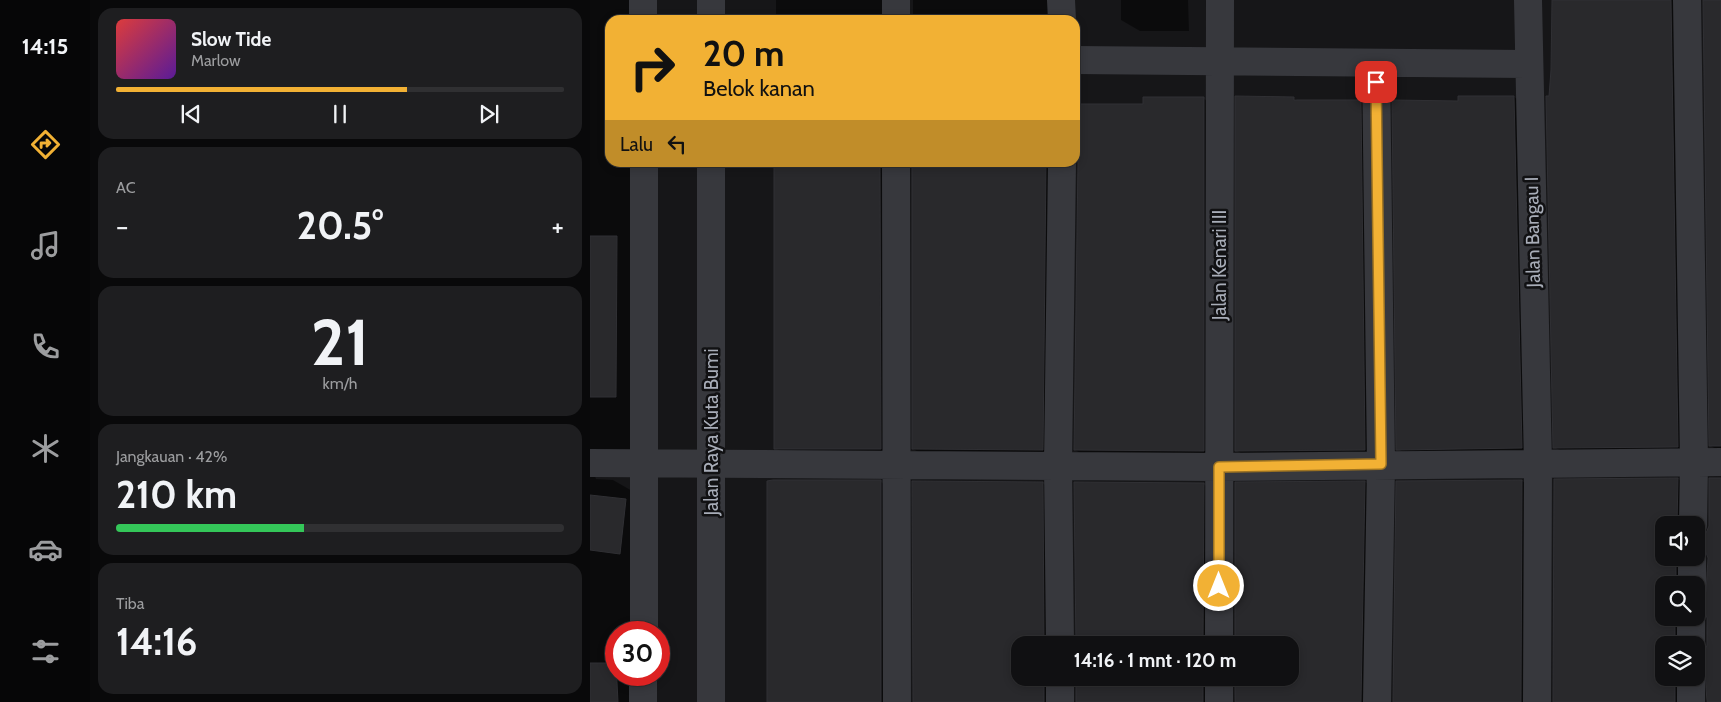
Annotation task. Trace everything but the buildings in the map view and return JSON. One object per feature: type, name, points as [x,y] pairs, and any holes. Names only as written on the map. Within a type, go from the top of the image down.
[{"type":"street","points":[[643,0],[643,15]]},
{"type":"street","points":[[711,0],[711,15]]},
{"type":"street","points":[[896,0],[896,15]]},
{"type":"street","points":[[1061,0],[1062,15]]},
{"type":"street","name":"Jalan Kenari III","points":[[1219,636],[1220,0]]},
{"type":"street","name":"Jalan Bangau I","points":[[1528,0],[1538,464],[1537,702]]},
{"type":"street","points":[[1687,0],[1693,516]]},
{"type":"street","points":[[1080,60],[1528,64]]},
{"type":"street","points":[[1376,63],[1381,464],[1377,702]]},
{"type":"street","points":[[644,167],[646,463],[644,621]]},
{"type":"street","name":"Jalan Raya Kuta Bumi","points":[[711,167],[711,702]]},
{"type":"street","points":[[896,167],[895,464],[897,702]]},
{"type":"street","points":[[1060,636],[1058,465],[1062,167]]},
{"type":"street","points":[[590,463],[1219,467],[1721,462]]},
{"type":"street","points":[[643,686],[643,702]]},
{"type":"street","points":[[1060,686],[1060,702]]},
{"type":"street","points":[[1219,686],[1219,702]]},
{"type":"street","points":[[1691,686],[1691,702]]},
{"type":"route","points":[[1219,586],[1219,467],[1381,464],[1376,82]]}]
